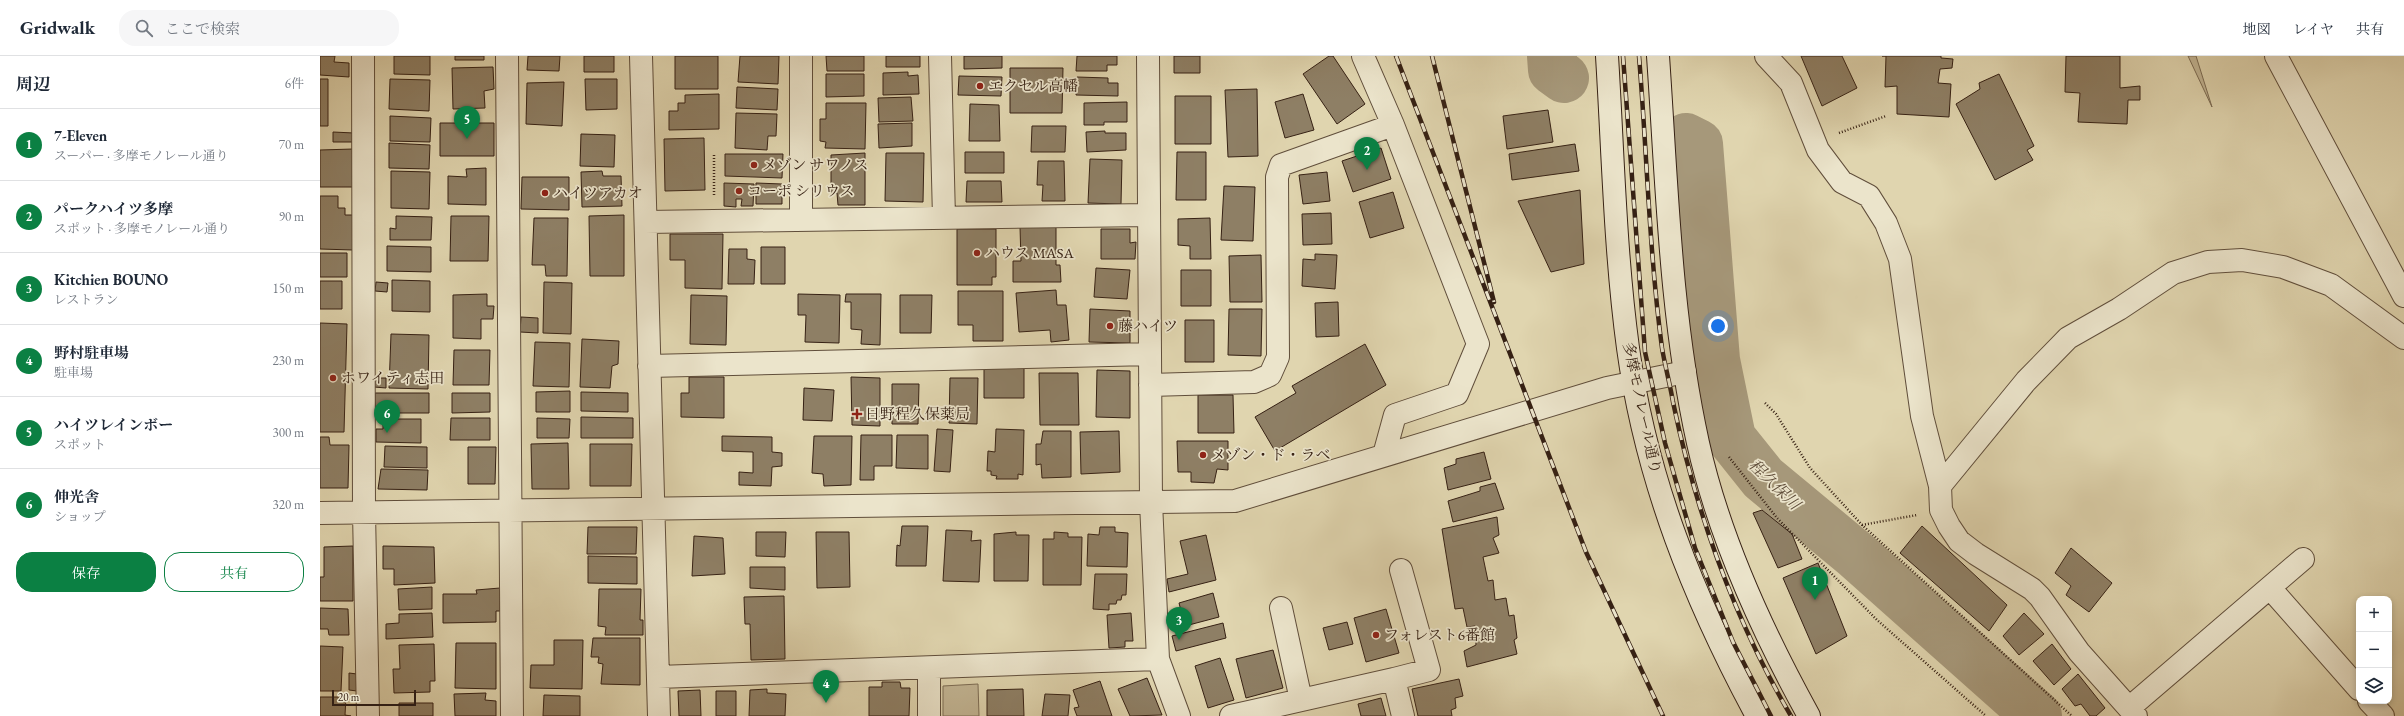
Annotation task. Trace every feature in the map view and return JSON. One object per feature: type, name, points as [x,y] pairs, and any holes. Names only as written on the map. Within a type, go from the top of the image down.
[{"type":"street","points":[[363,56],[364,512],[368,716]]},
{"type":"street","points":[[507,56],[509,510],[512,716]]},
{"type":"street","points":[[641,56],[658,716]]},
{"type":"street","points":[[801,56],[801,220]]},
{"type":"street","points":[[940,56],[944,218]]},
{"type":"street","points":[[1148,56],[1151,502],[1158,658],[1179,716]]},
{"type":"street","points":[[1363,56],[1393,125],[1478,344],[1457,394],[1395,415],[1384,455]]},
{"type":"street","name":"多摩モノレール通り","points":[[1607,56],[1622,288],[1634,382],[1658,485],[1680,554],[1723,652],[1757,716]]},
{"type":"street","points":[[1658,56],[1674,284],[1685,372],[1698,443],[1712,493],[1730,544],[1770,640],[1809,716]]},
{"type":"street","points":[[1766,56],[1790,83],[1818,150],[1842,182],[1868,196],[1886,223],[1900,259],[1922,416],[1940,486],[1941,510],[1959,541],[2040,597],[2079,652],[2132,712],[2302,559]]},
{"type":"street","points":[[2276,56],[2404,296]]},
{"type":"street","points":[[1150,385],[1254,382],[1270,375],[1278,357],[1277,177],[1281,165],[1393,125]]},
{"type":"street","points":[[646,222],[1149,215]]},
{"type":"street","points":[[1940,486],[2026,381],[2068,338],[2119,309],[2173,272],[2208,262],[2242,260],[2283,267],[2331,284],[2404,338]]},
{"type":"street","points":[[649,366],[1150,354]]},
{"type":"street","points":[[320,513],[1235,501],[1606,388],[1685,372]]},
{"type":"street","points":[[1232,716],[1429,670],[1401,570]]},
{"type":"street","points":[[2270,588],[2356,686]]},
{"type":"street","points":[[1282,608],[1301,700]]},
{"type":"street","points":[[658,677],[929,668],[1158,658]]},
{"type":"street","points":[[929,668],[929,716]]},
{"type":"street","points":[[1394,679],[1403,716]]},
{"type":"street","points":[[2372,704],[2383,716]]},
{"type":"path","points":[[1818,150],[1834,135],[1886,116]]},
{"type":"path","points":[[714,155],[714,221]]},
{"type":"path","points":[[1765,403],[1776,414],[1810,468],[1862,526],[2072,716]]},
{"type":"path","points":[[1728,456],[1777,518],[1877,620],[1986,716]]},
{"type":"path","points":[[1862,526],[1941,510]]},
{"type":"shaded area","points":[[2188,56],[2196,56],[2212,107]]},
{"type":"shaded area","points":[[978,684],[979,716],[943,716],[943,686]]},
{"type":"building","points":[[320,56],[335,56],[334,62],[349,63],[349,77],[320,75]]},
{"type":"building","points":[[394,56],[430,56],[430,75],[394,74]]},
{"type":"building","points":[[455,56],[484,56],[484,60],[455,60]]},
{"type":"building","points":[[528,56],[560,56],[559,71],[527,70]]},
{"type":"building","points":[[584,56],[614,56],[614,72],[584,72]]},
{"type":"building","points":[[675,56],[718,56],[718,89],[675,89]]},
{"type":"building","points":[[740,56],[779,56],[778,84],[738,82]]},
{"type":"building","points":[[826,56],[864,56],[864,71],[827,71]]},
{"type":"building","points":[[886,56],[920,56],[920,67],[886,67]]},
{"type":"building","points":[[964,56],[1002,56],[1002,68],[964,69]]},
{"type":"building","points":[[1077,56],[1117,56],[1117,65],[1107,65],[1107,71],[1076,71]]},
{"type":"building","points":[[1174,56],[1200,56],[1200,73],[1174,73]]},
{"type":"building","points":[[1329,56],[1333,56],[1365,104],[1337,124],[1303,74]]},
{"type":"building","points":[[1801,56],[1842,56],[1857,88],[1822,106]]},
{"type":"building","points":[[1886,56],[1941,56],[1941,58],[1953,59],[1952,68],[1940,69],[1938,83],[1951,84],[1949,117],[1897,114],[1897,86],[1885,87]]},
{"type":"building","points":[[2066,56],[2120,56],[2120,88],[2140,86],[2140,100],[2128,100],[2127,124],[2078,122],[2080,93],[2065,92]]},
{"type":"building","points":[[493,67],[494,89],[484,91],[485,108],[453,109],[452,68]]},
{"type":"building","points":[[1010,68],[1063,68],[1062,113],[1010,113]]},
{"type":"building","points":[[908,72],[908,76],[918,75],[919,94],[883,95],[883,73]]},
{"type":"building","points":[[826,74],[864,74],[864,96],[826,97]]},
{"type":"building","points":[[1999,74],[2034,146],[2027,150],[2033,160],[1995,180],[1956,104],[1980,89],[1979,83]]},
{"type":"building","name":"エクセル高幡","points":[[959,76],[1002,77],[1001,96],[958,95]]},
{"type":"building","points":[[1077,77],[1108,78],[1108,83],[1118,83],[1118,96],[1076,95]]},
{"type":"building","points":[[320,79],[328,79],[328,126],[320,126]]},
{"type":"building","points":[[390,79],[430,80],[429,111],[389,109]]},
{"type":"building","points":[[585,79],[617,79],[617,109],[586,110]]},
{"type":"building","points":[[564,82],[562,126],[526,124],[527,83]]},
{"type":"building","points":[[737,87],[778,89],[777,110],[736,108]]},
{"type":"building","points":[[1257,89],[1258,156],[1228,157],[1225,90]]},
{"type":"building","points":[[719,94],[719,129],[669,130],[669,111],[678,111],[678,103],[685,103],[685,95]]},
{"type":"building","points":[[1303,94],[1314,130],[1285,138],[1275,102]]},
{"type":"building","points":[[1175,96],[1211,96],[1211,144],[1175,144]]},
{"type":"building","points":[[911,97],[913,121],[879,122],[878,98]]},
{"type":"building","points":[[1127,102],[1127,122],[1104,122],[1104,125],[1084,125],[1084,103]]},
{"type":"building","points":[[826,103],[866,103],[865,149],[825,148],[826,142],[820,141],[820,119],[826,119]]},
{"type":"building","points":[[970,104],[999,105],[1000,141],[969,141]]},
{"type":"building","points":[[1548,110],[1553,142],[1507,149],[1503,116]]},
{"type":"building","points":[[736,113],[777,114],[776,136],[768,136],[767,150],[735,148]]},
{"type":"building","points":[[390,116],[431,118],[430,142],[390,141]]},
{"type":"building","points":[[440,123],[494,123],[494,156],[440,156]]},
{"type":"building","points":[[912,123],[912,146],[879,148],[878,124]]},
{"type":"building","points":[[1032,126],[1066,126],[1065,152],[1031,152]]},
{"type":"building","points":[[1105,131],[1105,133],[1126,133],[1126,150],[1087,152],[1086,132]]},
{"type":"building","points":[[333,132],[354,133],[354,142],[333,142]]},
{"type":"building","points":[[581,134],[615,135],[614,167],[580,166]]},
{"type":"building","points":[[704,138],[705,190],[665,191],[664,139]]},
{"type":"building","points":[[389,143],[430,145],[429,169],[389,168]]},
{"type":"building","points":[[1575,144],[1579,171],[1512,180],[1509,154]]},
{"type":"building","points":[[1381,148],[1391,179],[1353,192],[1342,161]]},
{"type":"building","points":[[353,149],[354,187],[320,187],[320,150]]},
{"type":"building","points":[[965,152],[1004,152],[1004,173],[965,173]]},
{"type":"building","points":[[1177,152],[1206,152],[1206,200],[1176,200]]},
{"type":"building","points":[[865,153],[865,205],[838,205],[837,193],[831,194],[831,155]]},
{"type":"building","points":[[886,153],[924,153],[923,202],[885,201]]},
{"type":"building","name":"メゾン サワノス","points":[[725,154],[783,154],[782,178],[725,176]]},
{"type":"building","points":[[1090,159],[1122,160],[1121,204],[1088,203]]},
{"type":"building","points":[[1038,161],[1064,161],[1065,201],[1042,201],[1043,185],[1037,185]]},
{"type":"building","points":[[486,168],[486,205],[448,204],[448,176],[467,177],[466,169]]},
{"type":"building","points":[[391,171],[430,172],[429,209],[391,208]]},
{"type":"building","points":[[602,171],[603,176],[621,176],[622,206],[582,207],[581,172]]},
{"type":"building","points":[[1327,172],[1330,201],[1303,204],[1299,175]]},
{"type":"building","name":"ハイツアカオ","points":[[522,177],[569,177],[569,210],[521,209]]},
{"type":"building","points":[[967,181],[1001,181],[1002,202],[966,202]]},
{"type":"building","name":"コーポ シリウス","points":[[724,183],[754,184],[753,206],[741,206],[742,199],[736,199],[736,207],[724,206]]},
{"type":"building","points":[[756,183],[782,184],[782,204],[756,204]]},
{"type":"building","points":[[1224,186],[1255,187],[1253,241],[1221,240]]},
{"type":"building","points":[[1580,190],[1584,264],[1551,272],[1518,201]]},
{"type":"building","points":[[1393,192],[1404,228],[1370,238],[1359,202]]},
{"type":"building","points":[[320,196],[338,196],[338,208],[345,208],[345,215],[353,215],[353,250],[320,249]]},
{"type":"building","points":[[1331,213],[1332,244],[1303,245],[1302,214]]},
{"type":"building","points":[[624,215],[624,276],[590,276],[589,216]]},
{"type":"building","points":[[396,216],[432,217],[431,240],[390,240],[390,228],[396,229]]},
{"type":"building","points":[[451,216],[489,216],[488,261],[450,261]]},
{"type":"building","points":[[534,218],[568,218],[567,276],[546,276],[545,265],[532,265]]},
{"type":"building","points":[[1210,218],[1211,259],[1190,259],[1190,246],[1178,245],[1178,219]]},
{"type":"building","points":[[1020,227],[1056,227],[1056,265],[1060,265],[1061,282],[1013,282],[1013,261],[1021,261]]},
{"type":"building","name":"ハウス MASA","points":[[957,229],[996,229],[996,277],[992,277],[992,285],[957,285]]},
{"type":"building","points":[[1101,229],[1130,229],[1130,243],[1136,242],[1135,259],[1101,259]]},
{"type":"building","points":[[670,234],[723,234],[722,289],[685,288],[685,260],[670,260]]},
{"type":"building","points":[[387,246],[431,247],[431,272],[387,271]]},
{"type":"building","points":[[761,247],[785,247],[785,284],[761,284]]},
{"type":"building","points":[[729,249],[747,249],[747,259],[755,260],[754,284],[728,284]]},
{"type":"building","points":[[320,253],[347,253],[347,277],[320,277]]},
{"type":"building","points":[[1315,254],[1337,255],[1335,289],[1302,286],[1303,259],[1315,260]]},
{"type":"building","points":[[1261,255],[1262,302],[1230,302],[1229,256]]},
{"type":"building","points":[[1096,268],[1130,270],[1127,299],[1094,297]]},
{"type":"building","points":[[1181,270],[1211,270],[1211,306],[1181,306]]},
{"type":"building","points":[[392,280],[430,281],[430,312],[392,311]]},
{"type":"building","points":[[320,281],[342,281],[342,309],[320,309]]},
{"type":"building","points":[[376,282],[388,283],[387,292],[375,291]]},
{"type":"building","points":[[544,282],[572,283],[571,334],[543,333]]},
{"type":"building","points":[[1056,290],[1057,305],[1066,305],[1069,340],[1051,342],[1050,330],[1019,332],[1016,293]]},
{"type":"building","points":[[958,291],[1003,291],[1003,341],[973,341],[973,325],[958,325]]},
{"type":"building","points":[[487,294],[487,306],[494,306],[493,319],[481,319],[481,339],[453,338],[453,295]]},
{"type":"building","points":[[798,294],[840,295],[839,343],[805,342],[806,315],[798,315]]},
{"type":"building","points":[[846,294],[881,294],[880,345],[861,344],[862,330],[851,329],[851,302],[845,302]]},
{"type":"building","points":[[691,295],[727,296],[726,345],[690,344]]},
{"type":"building","points":[[900,295],[932,295],[931,333],[900,333]]},
{"type":"building","points":[[1338,302],[1339,336],[1316,337],[1315,303]]},
{"type":"building","name":"藤ハイツ","points":[[1090,309],[1130,311],[1130,343],[1089,342]]},
{"type":"building","points":[[1229,309],[1262,309],[1261,356],[1228,355]]},
{"type":"building","points":[[521,317],[538,318],[538,333],[520,332]]},
{"type":"building","points":[[1185,320],[1214,320],[1214,362],[1185,362]]},
{"type":"building","name":"ホワイティ志田","points":[[320,323],[347,324],[344,432],[320,432]]},
{"type":"building","points":[[391,334],[429,335],[428,389],[389,388]]},
{"type":"building","points":[[582,339],[619,341],[618,364],[612,366],[610,388],[580,387]]},
{"type":"building","points":[[535,342],[570,343],[569,387],[533,386]]},
{"type":"building","points":[[1365,344],[1386,385],[1275,451],[1255,417],[1296,393],[1292,386]]},
{"type":"building","points":[[454,350],[490,350],[489,385],[453,385]]},
{"type":"building","points":[[984,368],[1024,368],[1024,398],[984,398]]},
{"type":"building","points":[[1097,370],[1130,371],[1130,418],[1096,417]]},
{"type":"building","points":[[1039,373],[1078,373],[1079,425],[1040,425]]},
{"type":"building","points":[[689,377],[724,377],[724,418],[681,417],[681,393],[689,393]]},
{"type":"building","points":[[851,377],[880,378],[880,426],[852,425]]},
{"type":"building","points":[[374,378],[386,378],[386,388],[374,387]]},
{"type":"building","points":[[950,378],[978,378],[977,424],[949,423]]},
{"type":"building","points":[[892,384],[919,384],[918,424],[892,424]]},
{"type":"building","points":[[804,388],[834,390],[832,421],[803,420]]},
{"type":"building","points":[[570,391],[570,412],[536,412],[536,392]]},
{"type":"building","points":[[581,392],[628,393],[628,412],[581,411]]},
{"type":"building","points":[[375,393],[429,393],[429,413],[375,413]]},
{"type":"building","points":[[452,393],[490,393],[490,412],[452,413]]},
{"type":"building","points":[[1198,395],[1233,395],[1234,433],[1198,433]]},
{"type":"building","points":[[581,417],[633,418],[633,438],[581,438]]},
{"type":"building","points":[[451,418],[490,418],[490,440],[450,440]]},
{"type":"building","points":[[537,418],[570,419],[569,438],[537,438]]},
{"type":"building","points":[[383,419],[421,419],[421,443],[376,442],[376,429],[383,429]]},
{"type":"building","points":[[937,429],[953,430],[950,472],[934,471]]},
{"type":"building","points":[[996,429],[1024,430],[1023,475],[1018,474],[1018,479],[996,479],[997,476],[991,475],[991,471],[987,471],[988,451],[995,452]]},
{"type":"building","points":[[1043,431],[1071,431],[1071,477],[1042,478],[1041,464],[1036,465],[1036,444],[1041,444]]},
{"type":"building","points":[[1119,431],[1120,472],[1081,474],[1080,432]]},
{"type":"building","points":[[861,435],[892,435],[892,466],[874,466],[874,480],[860,480]]},
{"type":"building","points":[[897,435],[928,435],[928,469],[896,468]]},
{"type":"building","points":[[722,436],[772,437],[772,452],[782,453],[782,466],[772,467],[771,486],[739,485],[739,472],[753,473],[753,452],[722,451]]},
{"type":"building","points":[[814,436],[852,436],[851,485],[824,486],[823,474],[812,473]]},
{"type":"building","points":[[320,437],[329,437],[330,445],[349,445],[348,488],[320,488]]},
{"type":"building","name":"メゾン・ド・ラベ","points":[[1177,441],[1228,441],[1228,470],[1217,469],[1214,483],[1191,482],[1191,472],[1178,472]]},
{"type":"building","points":[[568,443],[569,489],[532,489],[531,444]]},
{"type":"building","points":[[590,444],[632,444],[631,486],[590,486]]},
{"type":"building","points":[[385,446],[427,447],[427,468],[384,467]]},
{"type":"building","points":[[468,447],[496,447],[495,484],[468,484]]},
{"type":"building","points":[[1484,452],[1491,479],[1448,490],[1444,468],[1456,464],[1456,459]]},
{"type":"building","points":[[381,469],[428,470],[427,490],[378,489]]},
{"type":"building","points":[[1495,483],[1504,509],[1453,522],[1448,501],[1480,491],[1480,487]]},
{"type":"building","points":[[1762,510],[1792,534],[1802,559],[1778,568],[1753,513]]},
{"type":"building","points":[[1497,517],[1499,535],[1493,538],[1499,553],[1483,557],[1488,581],[1493,580],[1495,600],[1506,598],[1509,616],[1514,615],[1517,638],[1514,640],[1517,654],[1467,667],[1464,651],[1476,645],[1475,626],[1467,627],[1463,608],[1455,609],[1442,529]]},
{"type":"building","points":[[902,526],[928,526],[926,566],[896,566],[897,545],[900,546]]},
{"type":"building","points":[[1922,526],[2007,605],[1989,631],[1900,553]]},
{"type":"building","points":[[588,527],[637,527],[636,554],[587,554]]},
{"type":"building","points":[[1100,527],[1115,527],[1115,532],[1128,533],[1127,567],[1087,566],[1088,534],[1099,535]]},
{"type":"building","points":[[946,530],[972,531],[971,541],[981,540],[979,582],[943,581]]},
{"type":"building","points":[[756,532],[786,532],[785,557],[756,556]]},
{"type":"building","points":[[816,532],[849,532],[850,587],[817,588]]},
{"type":"building","points":[[1016,532],[1016,535],[1029,535],[1028,581],[994,581],[994,534]]},
{"type":"building","points":[[1054,532],[1068,533],[1068,537],[1082,537],[1081,585],[1043,585],[1043,539],[1054,539]]},
{"type":"building","points":[[1206,535],[1216,580],[1169,592],[1167,579],[1188,574],[1180,541]]},
{"type":"building","points":[[694,536],[723,538],[725,574],[692,576]]},
{"type":"building","points":[[353,546],[353,601],[320,601],[320,577],[324,577],[324,547]]},
{"type":"building","points":[[383,546],[434,547],[435,583],[394,585],[394,569],[383,569]]},
{"type":"building","points":[[2071,548],[2112,583],[2089,612],[2066,595],[2071,586],[2055,573]]},
{"type":"building","points":[[588,556],[637,557],[637,584],[588,583]]},
{"type":"building","points":[[1818,563],[1847,636],[1816,654],[1783,578]]},
{"type":"building","points":[[750,567],[785,567],[785,590],[750,588]]},
{"type":"building","points":[[1095,574],[1127,574],[1126,595],[1122,595],[1121,600],[1117,600],[1116,604],[1109,604],[1109,610],[1093,609]]},
{"type":"building","points":[[432,587],[432,609],[399,610],[398,589]]},
{"type":"building","points":[[500,588],[500,611],[496,611],[496,622],[443,623],[443,594],[477,594],[476,590]]},
{"type":"building","points":[[599,589],[641,589],[640,620],[643,620],[643,635],[605,635],[606,627],[598,626]]},
{"type":"building","points":[[1213,593],[1219,617],[1185,626],[1179,603]]},
{"type":"building","points":[[784,596],[785,659],[751,660],[750,624],[745,624],[744,597]]},
{"type":"building","points":[[320,608],[348,609],[349,635],[329,635],[328,629],[320,629]]},
{"type":"building","name":"フォレスト6番館","points":[[1386,609],[1399,653],[1366,662],[1354,618]]},
{"type":"building","points":[[432,613],[433,637],[386,639],[386,624],[399,623],[399,614]]},
{"type":"building","points":[[1131,613],[1133,641],[1125,641],[1125,647],[1109,648],[1107,615]]},
{"type":"building","points":[[2024,613],[2044,634],[2019,655],[2003,636]]},
{"type":"building","points":[[1347,622],[1353,644],[1329,650],[1323,628]]},
{"type":"building","points":[[1223,623],[1226,638],[1176,651],[1172,636]]},
{"type":"building","points":[[593,638],[640,638],[640,685],[601,684],[603,664],[598,663],[599,657],[591,657]]},
{"type":"building","points":[[554,640],[583,640],[582,689],[530,688],[531,665],[554,665]]},
{"type":"building","points":[[456,643],[496,643],[496,689],[455,688]]},
{"type":"building","points":[[434,644],[435,681],[430,681],[430,692],[394,693],[393,669],[400,669],[399,645]]},
{"type":"building","points":[[2052,644],[2071,669],[2054,685],[2033,661]]},
{"type":"building","points":[[320,646],[343,647],[341,691],[320,691]]},
{"type":"building","points":[[1273,650],[1283,688],[1246,698],[1236,659]]},
{"type":"building","points":[[1220,658],[1234,700],[1208,708],[1195,666]]},
{"type":"building","points":[[349,673],[357,674],[357,691],[349,690]]},
{"type":"building","points":[[2078,674],[2105,708],[2096,716],[2090,716],[2081,704],[2075,706],[2062,689]]},
{"type":"building","points":[[1147,678],[1162,715],[1130,716],[1118,689]]},
{"type":"building","points":[[1459,679],[1463,696],[1455,698],[1456,708],[1451,710],[1452,716],[1418,716],[1412,689]]},
{"type":"building","points":[[1100,681],[1112,716],[1077,716],[1074,708],[1079,707],[1073,690]]},
{"type":"building","points":[[882,682],[900,682],[901,688],[910,688],[909,716],[869,716],[869,687],[882,687]]},
{"type":"building","points":[[767,689],[767,693],[786,694],[785,716],[749,716],[750,690]]},
{"type":"building","points":[[1023,689],[1024,716],[987,716],[987,690]]},
{"type":"building","points":[[700,690],[701,716],[679,716],[678,691]]},
{"type":"building","points":[[716,691],[736,691],[736,716],[716,716]]},
{"type":"building","points":[[486,693],[485,700],[496,701],[496,716],[455,716],[454,694]]},
{"type":"building","points":[[1045,694],[1070,695],[1068,716],[1042,716]]},
{"type":"building","points":[[544,695],[580,696],[580,716],[543,716]]},
{"type":"building","points":[[320,697],[346,697],[345,715],[351,716],[320,716]]},
{"type":"building","points":[[1381,698],[1386,716],[1361,716],[1358,704]]},
{"type":"building","points":[[399,703],[433,703],[433,716],[399,716]]},
{"type":"waterway","name":"程久保川","points":[[1552,56],[1553,70],[1564,78]]},
{"type":"waterway","name":"程久保川","points":[[1686,138],[1698,144],[1715,360],[1731,438],[1763,478],[1856,555],[2037,716]]},
{"type":"railway","points":[[1396,56],[1586,552],[1663,716]]},
{"type":"railway","points":[[1432,56],[1494,302]]},
{"type":"railway","points":[[1623,56],[1645,352],[1665,443],[1695,548],[1733,642],[1771,716]]},
{"type":"railway","points":[[1639,56],[1651,239],[1658,312],[1663,355],[1682,443],[1705,524],[1719,564],[1752,641],[1791,716]]},
{"type":"place","name":"エクセル高幡","points":[[980,86]]},
{"type":"place","name":"ハイツレインボー","points":[[467,139]]},
{"type":"place","name":"メゾン サワノス","points":[[754,165]]},
{"type":"place","name":"パークハイツ多摩","points":[[1367,170]]},
{"type":"place","name":"コーポ シリウス","points":[[739,191]]},
{"type":"place","name":"ハイツアカオ","points":[[545,193]]},
{"type":"place","name":"ハウス MASA","points":[[977,253]]},
{"type":"place","name":"藤ハイツ","points":[[1110,326]]},
{"type":"place","name":"ホワイティ志田","points":[[333,378]]},
{"type":"place","name":"日野程久保薬局","points":[[857,414]]},
{"type":"place","name":"伸光舎","points":[[387,433]]},
{"type":"place","name":"メゾン・ド・ラベ","points":[[1203,455]]},
{"type":"place","name":"7-Eleven","points":[[1815,600]]},
{"type":"place","name":"フォレスト6番館","points":[[1376,635]]},
{"type":"place","name":"Kitchien BOUNO","points":[[1179,640]]},
{"type":"place","name":"野村駐車場","points":[[826,703]]}]
